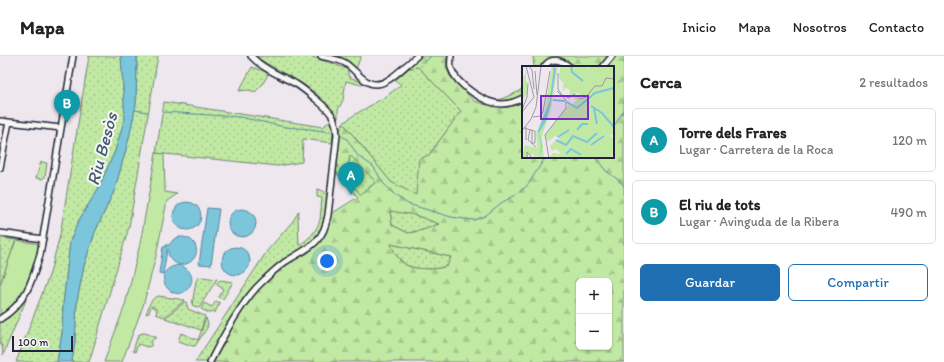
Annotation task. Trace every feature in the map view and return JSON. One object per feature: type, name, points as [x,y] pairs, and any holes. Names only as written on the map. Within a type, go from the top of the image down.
[{"type":"street","points":[[0,320],[18,305],[30,287],[38,262],[74,56]]},
{"type":"street","points":[[210,362],[250,295],[275,269],[310,248],[317,241],[327,220],[333,178],[337,135],[334,118],[325,107],[307,91],[261,65],[251,56]]},
{"type":"street","points":[[321,56],[344,62],[365,81],[374,84],[380,84],[388,81],[417,56]]},
{"type":"street","points":[[451,56],[451,70],[455,76],[468,89],[479,96],[495,103],[502,104],[522,98]]},
{"type":"street","points":[[604,66],[612,56]]},
{"type":"street","points":[[545,66],[550,61],[554,60],[561,61],[568,66]]},
{"type":"street","points":[[0,121],[61,128]]},
{"type":"street","points":[[0,168],[9,122]]},
{"type":"street","points":[[0,234],[43,239]]},
{"type":"green space","points":[[89,56],[121,56],[125,118],[115,151],[98,189],[79,220],[70,242],[63,305],[62,333],[57,362],[16,362],[50,273],[60,235]]},
{"type":"green space","points":[[137,56],[158,56],[129,227],[89,362],[72,362],[75,341],[77,301],[84,266],[95,232],[115,189],[129,138],[136,104]]},
{"type":"green space","points":[[254,56],[309,56],[347,69],[349,77],[364,83],[361,85],[346,81],[343,100],[338,110],[338,118],[327,104],[315,93]]},
{"type":"green space","points":[[333,56],[361,56],[356,69],[347,60]]},
{"type":"green space","points":[[421,56],[447,56],[446,67],[450,76],[474,101],[487,105],[518,92],[522,88],[522,158],[614,158],[614,66],[534,66],[533,56],[624,56],[624,362],[214,362],[237,319],[257,292],[278,272],[313,249],[323,236],[328,226],[331,214],[358,197],[338,175],[336,170],[340,131],[343,123],[391,182],[416,195],[419,159],[429,155],[461,111],[418,67],[409,68]],"holes":[[[350,155],[376,182],[361,195],[346,178]],[[390,211],[415,215],[439,224],[423,230],[408,233],[392,225]],[[391,244],[451,257],[447,266],[443,267],[426,269],[410,267],[401,261]]]},
{"type":"green space","points":[[252,67],[269,73],[262,85],[255,92],[249,90],[239,91]]},
{"type":"green space","points":[[418,67],[461,111],[429,155],[416,196],[391,182],[343,123],[385,97],[401,85],[394,79],[409,68]]},
{"type":"green space","points":[[164,102],[323,127],[329,121],[333,130],[332,143],[303,139],[302,162],[278,166],[156,153]]},
{"type":"green space","points":[[156,153],[164,154],[165,192],[177,194],[167,201],[156,256],[143,306],[122,362],[104,362],[125,305],[140,244]]},
{"type":"green space","points":[[350,154],[376,182],[360,195],[346,178]]},
{"type":"green space","points":[[41,162],[47,163],[45,177],[42,179],[36,178]]},
{"type":"green space","points":[[317,189],[327,196],[325,220],[319,233],[303,248],[284,259],[261,279],[240,304],[207,362],[195,362],[267,251],[293,221],[299,211],[299,245],[309,238],[319,224],[322,198],[317,197]]},
{"type":"green space","points":[[390,210],[415,215],[439,224],[423,230],[408,233],[392,225]]},
{"type":"green space","points":[[0,238],[16,240],[0,285]]},
{"type":"green space","points":[[16,240],[39,244],[31,274],[25,288],[15,302],[0,315],[0,285]]},
{"type":"green space","points":[[391,244],[451,257],[447,266],[443,267],[426,269],[410,267],[397,256]]},
{"type":"green space","points":[[202,277],[217,279],[199,308],[192,305],[196,281],[198,278]]},
{"type":"green space","points":[[220,280],[233,282],[223,299],[218,297],[223,289],[216,284]]},
{"type":"green space","points":[[159,296],[185,300],[164,317],[156,314],[157,309],[151,306],[149,313],[146,314],[152,300]]},
{"type":"green space","points":[[25,300],[3,355],[2,346],[0,343],[0,322],[8,317]]},
{"type":"green space","points":[[186,301],[188,309],[205,316],[201,330],[165,318]]},
{"type":"green space","points":[[216,301],[220,303],[215,312],[209,313],[201,309],[204,303],[212,307]]},
{"type":"green space","points":[[206,318],[208,324],[207,328],[195,346],[178,341],[181,333],[198,340]]},
{"type":"green space","points":[[142,333],[156,338],[152,341],[151,346],[147,347],[138,344],[135,352],[133,351],[138,335]]},
{"type":"water","points":[[121,56],[137,56],[136,104],[129,138],[115,189],[95,232],[84,266],[77,301],[75,341],[72,362],[57,362],[62,333],[63,305],[70,242],[79,220],[98,189],[115,151],[125,118]]},
{"type":"water","points":[[187,202],[197,206],[201,216],[197,226],[187,230],[177,226],[173,216],[177,206]]},
{"type":"water","points":[[207,208],[219,209],[211,265],[199,264]]},
{"type":"water","points":[[242,209],[252,213],[256,223],[252,233],[242,237],[232,233],[228,223],[232,213]]},
{"type":"water","points":[[179,237],[192,240],[195,245],[196,255],[193,260],[180,265],[171,259],[168,249],[163,274],[159,273],[163,247],[166,247],[166,245],[169,245],[174,239]]},
{"type":"water","points":[[236,247],[246,251],[250,261],[246,271],[236,275],[226,271],[222,261],[226,251]]},
{"type":"water","points":[[180,265],[189,271],[192,280],[189,287],[183,293],[176,293],[170,291],[166,286],[164,280],[165,273],[170,268]]},
{"type":"waterway","points":[[421,66],[431,56]]},
{"type":"waterway","points":[[135,110],[148,112]]},
{"type":"waterway","points":[[614,126],[624,110]]},
{"type":"waterway","points":[[164,112],[240,117],[285,127],[330,132]]},
{"type":"waterway","points":[[342,136],[347,139],[358,156],[373,166],[384,184],[396,196],[408,204],[451,217],[464,219],[474,220],[485,216],[501,203],[514,196],[527,186],[545,158]]},
{"type":"waterway","points":[[596,158],[606,171],[620,181],[624,186]]},
{"type":"place","name":"El riu de tots","points":[[67,123]]},
{"type":"place","name":"Torre dels Frares","points":[[351,195]]},
{"type":"water label","name":"Riu Besòs","points":[[102,149]]}]
